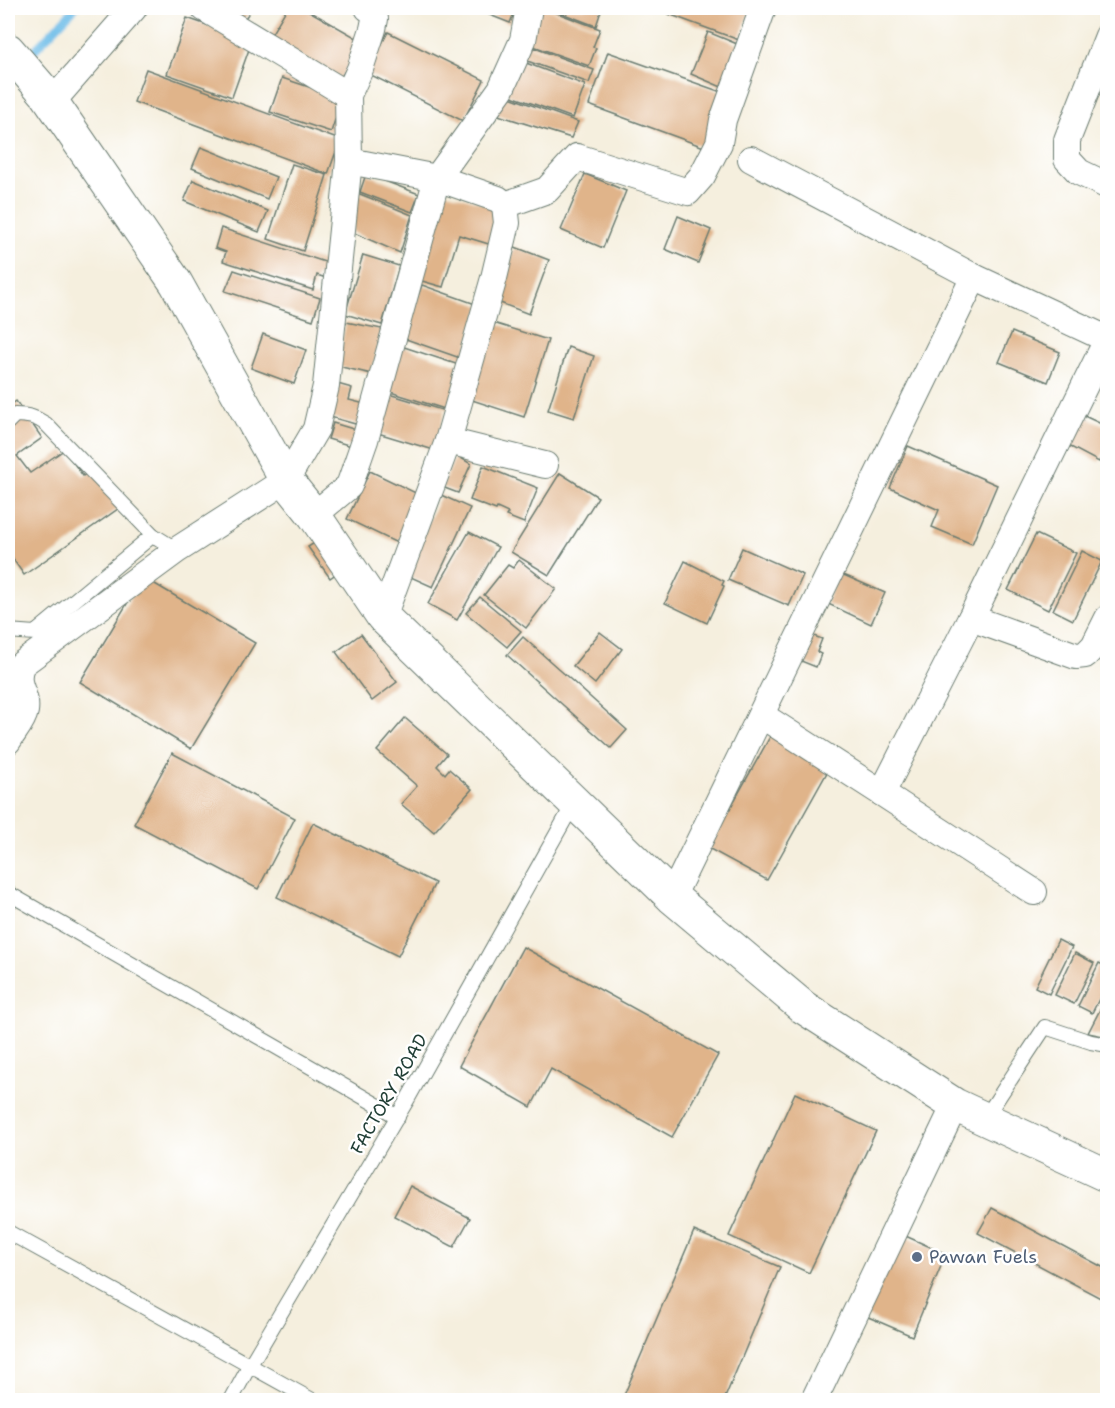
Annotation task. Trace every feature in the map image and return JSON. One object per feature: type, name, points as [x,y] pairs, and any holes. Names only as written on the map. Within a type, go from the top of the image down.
[{"type":"street","points":[[49,99],[134,8]]},
{"type":"street","points":[[204,8],[348,95]]},
{"type":"street","points":[[8,741],[25,711],[17,675],[22,664],[177,550],[286,480],[316,429],[326,386],[349,161],[348,95],[360,69],[373,29],[374,12],[368,8]]},
{"type":"street","points":[[314,515],[350,486],[365,440],[437,178],[501,89],[523,40],[529,8]]},
{"type":"street","points":[[505,205],[547,190],[577,157],[688,192],[702,176],[719,143],[723,120],[763,8]]},
{"type":"street","points":[[1107,36],[1067,140],[1066,159],[1079,172],[1107,186]]},
{"type":"street","points":[[8,50],[49,99],[176,283],[286,480],[314,515],[383,617],[672,897],[802,1007],[955,1105],[1107,1176]]},
{"type":"street","points":[[752,159],[974,277],[1107,338],[971,618],[882,794]]},
{"type":"street","points":[[349,161],[437,178],[498,199],[505,205],[507,224],[448,441],[383,617]]},
{"type":"street","points":[[672,897],[974,277]]},
{"type":"street","points":[[448,441],[545,465]]},
{"type":"street","points":[[971,618],[1076,656],[1085,655],[1094,646],[1107,618]]},
{"type":"street","points":[[761,716],[1034,892]]},
{"type":"street","points":[[814,1401],[955,1105]]},
{"type":"lane","points":[[8,422],[15,415],[25,415],[46,424],[153,535],[177,550]]},
{"type":"lane","points":[[8,632],[35,633],[153,535]]},
{"type":"lane","name":"FACTORY ROAD","points":[[231,1401],[250,1365],[398,1117],[574,803]]},
{"type":"lane","points":[[8,893],[398,1117]]},
{"type":"lane","points":[[985,1119],[1045,1027],[1107,1045]]},
{"type":"lane","points":[[8,1232],[312,1401]]},
{"type":"building","points":[[226,8],[252,8],[244,20]]},
{"type":"building","points":[[287,8],[304,8],[362,41],[340,79],[269,38]]},
{"type":"building","points":[[472,8],[516,8],[510,23]]},
{"type":"building","points":[[535,8],[544,8],[600,29],[589,66],[525,43]]},
{"type":"building","points":[[548,8],[602,8],[596,26]]},
{"type":"building","points":[[664,8],[751,8],[739,40],[663,12]]},
{"type":"building","points":[[187,18],[252,41],[232,97],[167,74]]},
{"type":"building","points":[[388,32],[484,80],[463,121],[367,73]]},
{"type":"building","points":[[708,32],[742,46],[724,88],[691,74]]},
{"type":"building","points":[[524,44],[594,70],[589,83],[519,58]]},
{"type":"building","points":[[608,52],[724,93],[704,147],[589,105]]},
{"type":"building","points":[[518,60],[585,85],[573,118],[506,94]]},
{"type":"building","points":[[146,69],[340,140],[328,174],[134,102]]},
{"type":"building","points":[[282,78],[342,98],[331,132],[270,112]]},
{"type":"building","points":[[501,94],[578,122],[571,138],[495,114]]},
{"type":"building","points":[[201,147],[276,177],[267,199],[192,168]]},
{"type":"building","points":[[292,164],[327,175],[303,251],[268,239]]},
{"type":"building","points":[[366,174],[419,194],[412,212],[360,192]]},
{"type":"building","points":[[585,174],[626,191],[603,248],[561,230]]},
{"type":"building","points":[[193,180],[268,211],[259,232],[184,201]]},
{"type":"building","points":[[441,191],[502,209],[492,245],[459,235],[443,287],[415,279]]},
{"type":"building","points":[[355,192],[412,215],[400,253],[352,232]]},
{"type":"building","points":[[678,216],[711,230],[698,263],[665,249]]},
{"type":"building","points":[[221,228],[331,264],[326,278],[317,275],[313,290],[223,261],[226,252],[215,248]]},
{"type":"building","points":[[515,247],[549,260],[529,314],[495,301]]},
{"type":"building","points":[[363,255],[399,266],[382,325],[345,314]]},
{"type":"building","points":[[234,270],[320,298],[313,320],[225,291]]},
{"type":"building","points":[[422,285],[481,306],[463,359],[403,338]]},
{"type":"building","points":[[346,322],[382,329],[372,374],[337,366]]},
{"type":"building","points":[[490,322],[548,340],[524,417],[466,398]]},
{"type":"building","points":[[1012,332],[1060,352],[1048,382],[999,362]]},
{"type":"building","points":[[263,334],[306,350],[294,384],[251,368]]},
{"type":"building","points":[[398,345],[462,366],[448,410],[384,390]]},
{"type":"building","points":[[568,347],[594,356],[574,418],[548,410]]},
{"type":"building","points":[[334,383],[352,388],[349,400],[365,404],[359,425],[330,417]]},
{"type":"building","points":[[382,392],[445,411],[434,450],[371,431]]},
{"type":"building","points":[[16,401],[42,438],[17,456],[30,473],[64,450],[83,476],[95,468],[122,506],[24,575],[8,552],[8,407]]},
{"type":"building","points":[[1080,414],[1108,427],[1108,445],[1099,462],[1065,444]]},
{"type":"building","points":[[333,423],[360,431],[355,447],[328,439]]},
{"type":"building","points":[[908,446],[997,485],[972,544],[932,527],[939,510],[890,488]]},
{"type":"building","points":[[456,455],[471,464],[458,493],[442,487]]},
{"type":"building","points":[[483,466],[538,488],[524,523],[506,516],[508,513],[497,508],[496,510],[470,500]]},
{"type":"building","points":[[370,471],[420,495],[397,543],[347,519]]},
{"type":"building","points":[[560,473],[598,497],[549,575],[511,552]]},
{"type":"building","points":[[441,495],[470,508],[433,587],[404,574]]},
{"type":"building","points":[[469,532],[498,547],[457,620],[428,604]]},
{"type":"building","points":[[1036,534],[1076,553],[1048,610],[1008,590]]},
{"type":"building","points":[[319,540],[341,570],[330,578],[308,547]]},
{"type":"building","points":[[742,548],[803,575],[789,606],[728,580]]},
{"type":"building","points":[[1082,551],[1102,561],[1073,620],[1053,610]]},
{"type":"building","points":[[519,560],[556,589],[526,628],[484,595],[508,565],[513,568]]},
{"type":"building","points":[[685,561],[724,581],[722,585],[724,586],[707,623],[665,603]]},
{"type":"building","points":[[839,573],[885,593],[871,624],[826,603]]},
{"type":"building","points":[[143,577],[255,643],[191,749],[80,682]]},
{"type":"building","points":[[480,597],[521,631],[507,647],[466,613]]},
{"type":"building","points":[[600,632],[622,649],[595,684],[573,666]]},
{"type":"building","points":[[361,634],[397,682],[372,701],[336,652]]},
{"type":"building","points":[[811,635],[822,639],[817,652],[821,654],[816,667],[796,659]]},
{"type":"building","points":[[523,637],[627,730],[611,748],[507,655]]},
{"type":"building","points":[[405,718],[447,754],[437,766],[445,774],[449,769],[472,789],[434,832],[401,804],[417,786],[377,751]]},
{"type":"building","points":[[771,735],[830,767],[767,880],[708,848]]},
{"type":"building","points":[[172,753],[295,818],[258,889],[134,824]]},
{"type":"building","points":[[313,823],[435,883],[398,956],[277,897]]},
{"type":"building","points":[[1058,940],[1072,947],[1049,994],[1035,987]]},
{"type":"building","points":[[523,947],[718,1055],[672,1137],[551,1069],[531,1107],[459,1066]]},
{"type":"building","points":[[1075,953],[1094,963],[1074,1004],[1055,995]]},
{"type":"building","points":[[1099,963],[1108,967],[1108,981],[1092,1013],[1078,1006]]},
{"type":"building","points":[[1106,998],[1108,999],[1108,1037],[1088,1033]]},
{"type":"building","points":[[795,1093],[876,1131],[809,1273],[729,1236]]},
{"type":"building","points":[[410,1186],[470,1218],[454,1247],[394,1216]]},
{"type":"building","points":[[992,1208],[1108,1270],[1108,1302],[978,1233]]},
{"type":"building","points":[[694,1231],[780,1267],[724,1400],[622,1400]]},
{"type":"building","points":[[901,1234],[946,1254],[912,1336],[866,1316]]},
{"type":"waterway","points":[[27,58],[75,8]]},
{"type":"place","name":"Pawan Fuels","points":[[917,1257]]}]
